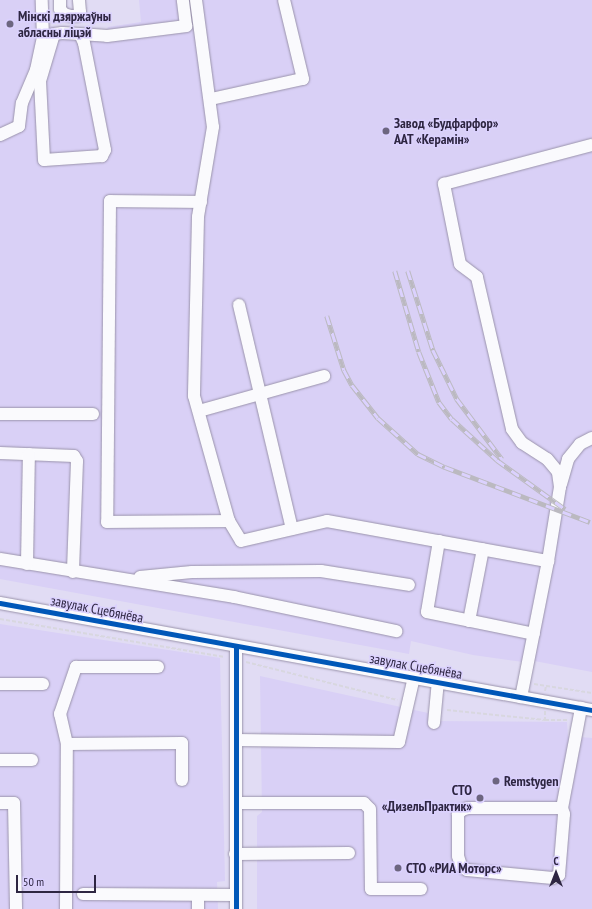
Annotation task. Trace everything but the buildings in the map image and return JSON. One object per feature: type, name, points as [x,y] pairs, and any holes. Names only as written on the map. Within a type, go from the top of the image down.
[{"type":"street","points":[[42,0],[48,32],[40,81],[44,160],[102,156],[104,150],[84,43],[80,34]]},
{"type":"street","points":[[60,0],[60,9],[64,14],[77,16],[80,12],[79,0]]},
{"type":"street","points":[[48,32],[108,36],[186,26],[183,0]]},
{"type":"street","points":[[196,0],[211,99],[213,127],[198,217],[194,396],[229,521],[240,541],[327,521],[548,561]]},
{"type":"street","points":[[211,99],[303,79],[284,0]]},
{"type":"street","points":[[0,135],[19,126],[22,103],[36,70],[48,32]]},
{"type":"street","points":[[560,487],[558,472],[547,459],[522,444],[512,429],[477,277],[460,264],[444,184],[592,145]]},
{"type":"street","points":[[201,202],[110,201],[106,522],[229,521]]},
{"type":"street","points":[[240,305],[292,529]]},
{"type":"street","points":[[199,411],[324,376]]},
{"type":"street","points":[[0,414],[93,414]]},
{"type":"street","points":[[521,697],[548,561],[560,487],[568,459],[580,444],[592,438]]},
{"type":"street","points":[[0,454],[69,454],[77,461],[73,572]]},
{"type":"street","points":[[27,564],[29,454]]},
{"type":"street","points":[[438,541],[427,612],[534,634]]},
{"type":"street","points":[[469,621],[483,549]]},
{"type":"street","points":[[0,560],[234,597],[396,631]]},
{"type":"street","points":[[120,578],[192,572],[274,569],[321,571],[410,585]]},
{"type":"street","name":"завулак Сцебянёва","points":[[0,603],[236,653],[414,677],[587,709]]},
{"type":"street","points":[[236,653],[236,909]]},
{"type":"street","points":[[66,909],[67,744],[60,714],[76,667],[158,667]]},
{"type":"street","points":[[236,740],[399,742],[414,677]]},
{"type":"street","points":[[434,724],[434,708],[438,681]]},
{"type":"street","points":[[0,684],[43,684]]},
{"type":"street","points":[[562,808],[468,808],[462,810],[458,814],[458,856],[461,866],[467,870],[546,878],[559,875],[564,814],[562,808],[587,709]]},
{"type":"street","points":[[67,744],[182,743],[182,780]]},
{"type":"street","points":[[0,760],[32,760]]},
{"type":"street","points":[[0,803],[14,803],[16,909]]},
{"type":"street","points":[[237,803],[364,803],[370,809],[371,889],[421,889]]},
{"type":"street","points":[[236,854],[349,853]]},
{"type":"street","points":[[83,894],[236,895]]},
{"type":"street","points":[[198,895],[198,909]]},
{"type":"path","points":[[0,619],[236,653],[408,702]]},
{"type":"path","points":[[524,682],[592,693]]},
{"type":"path","points":[[434,708],[545,720]]},
{"type":"shaded area","points":[[0,0],[38,0],[47,41],[51,26],[57,29],[107,30],[108,27],[141,22],[139,0],[592,0],[592,672],[524,659],[523,662],[473,655],[411,641],[409,654],[0,579]]},
{"type":"shaded area","points":[[0,624],[220,658],[225,881],[217,882],[218,909],[0,909]]},
{"type":"shaded area","points":[[260,676],[428,713],[428,721],[567,722],[568,736],[592,738],[592,909],[257,909],[257,816],[262,812]]},
{"type":"railway","points":[[395,271],[419,352],[439,402],[452,419],[497,460],[565,509]]},
{"type":"railway","points":[[408,271],[433,350],[457,399],[502,459]]},
{"type":"railway","points":[[327,316],[344,370],[352,385],[378,418],[418,454],[445,467],[590,522]]},
{"type":"cycle path","points":[[0,603],[592,710]]},
{"type":"cycle path","points":[[236,648],[236,909]]},
{"type":"place","name":"Мінскі дзяржаўны абласны ліцэй","points":[[10,24]]},
{"type":"place","name":"Завод «Будфарфор» ААТ «Керамін»","points":[[386,131]]},
{"type":"place","name":"Remstygen","points":[[496,781]]},
{"type":"place","name":"СТО «ДизельПрактик»","points":[[480,798]]},
{"type":"place","name":"СТО «РИА Моторс»","points":[[398,868]]}]
